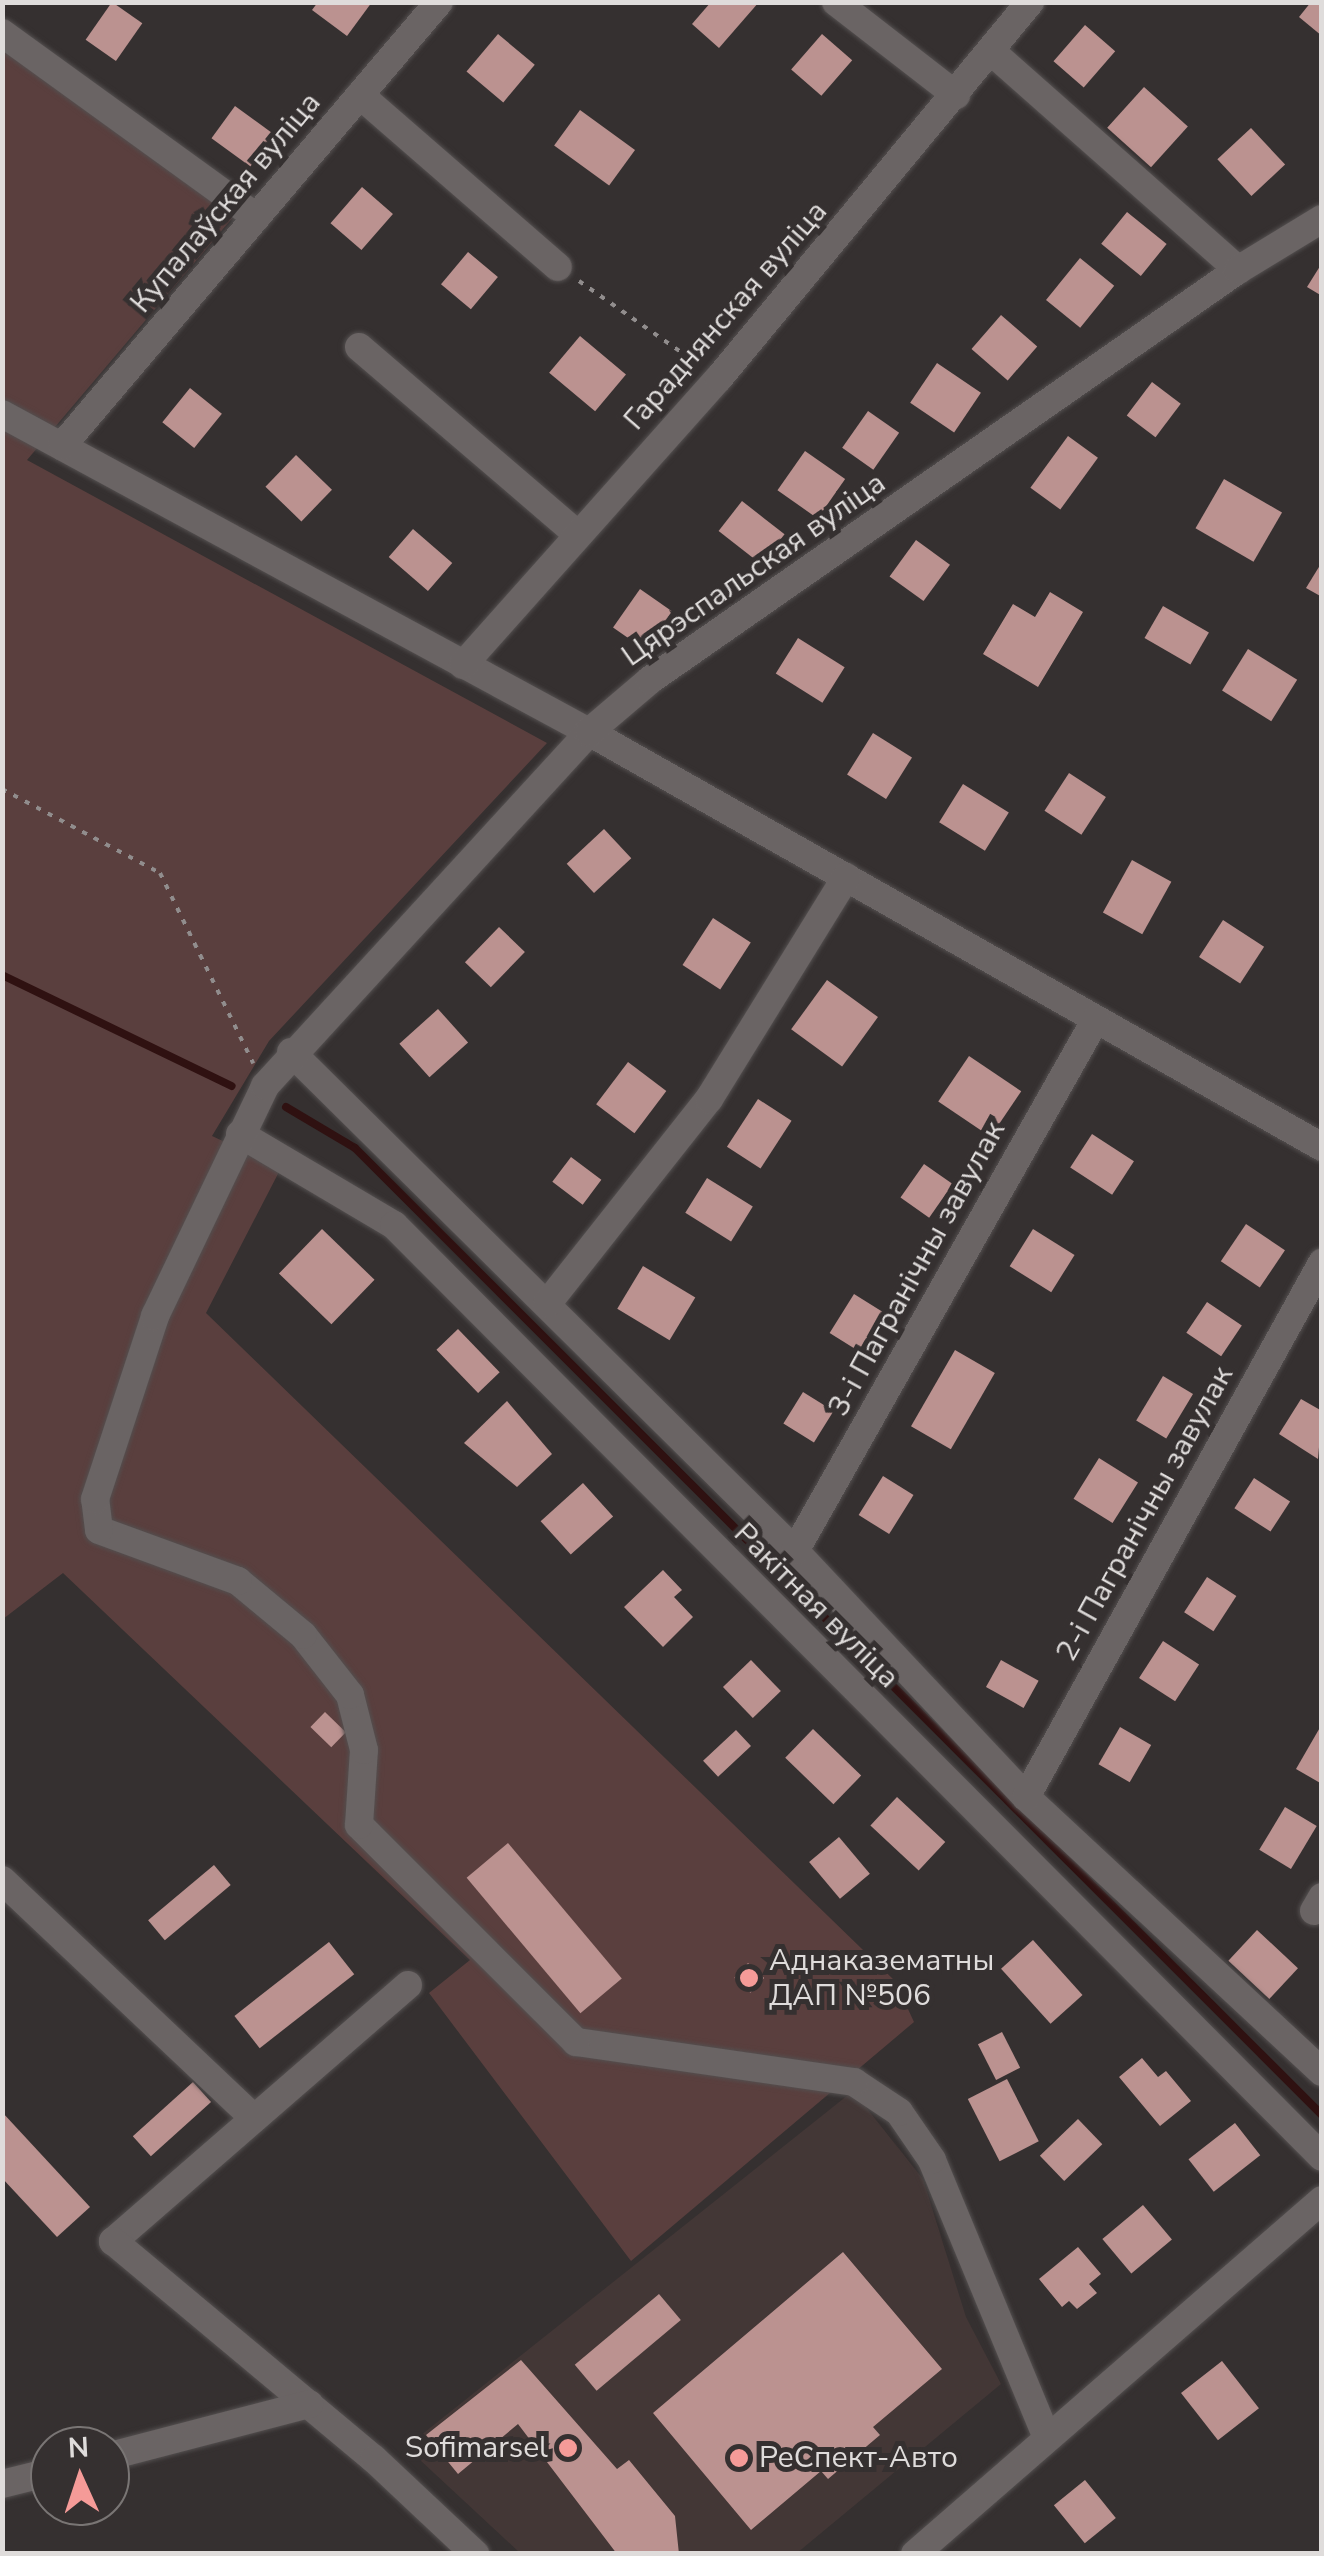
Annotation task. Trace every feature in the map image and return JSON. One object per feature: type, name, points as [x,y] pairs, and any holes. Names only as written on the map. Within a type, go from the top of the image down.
[{"type":"street","name":"Купалаўская вуліца","points":[[62,446],[439,2]]},
{"type":"street","points":[[836,2],[956,95]]},
{"type":"street","name":"Гараднянская вуліца","points":[[463,665],[719,378],[1030,2]]},
{"type":"street","points":[[2,33],[256,217]]},
{"type":"street","points":[[992,52],[1238,270]]},
{"type":"street","points":[[360,94],[558,267]]},
{"type":"street","name":"Цярэспальская вуліца","points":[[1048,2438],[932,2160],[899,2112],[854,2082],[576,2042],[359,1825],[364,1750],[350,1695],[303,1635],[238,1581],[99,1530],[95,1500],[156,1316],[264,1086],[290,1052],[589,732],[650,680],[1238,270],[1322,219]]},
{"type":"street","points":[[359,347],[577,534]]},
{"type":"street","points":[[2,414],[589,732],[1322,1147]]},
{"type":"street","points":[[547,1304],[708,1099],[846,877]]},
{"type":"street","name":"3-і Пагранічны завулак","points":[[795,1551],[1096,1019]]},
{"type":"street","name":"Ракітная вуліца","points":[[290,1052],[795,1551],[1026,1797],[1322,2072]]},
{"type":"street","name":"Ракітная вуліца","points":[[240,1134],[394,1225],[1322,2157]]},
{"type":"street","name":"2-і Пагранічны завулак","points":[[1026,1797],[1322,1262]]},
{"type":"street","points":[[2,1880],[254,2118]]},
{"type":"street","points":[[408,1985],[113,2241],[308,2404],[476,2554]]},
{"type":"street","points":[[915,2554],[1322,2200]]},
{"type":"street","points":[[130,2451],[308,2404]]},
{"type":"street","points":[[2,2484],[30,2477]]},
{"type":"path","points":[[558,267],[719,378]]},
{"type":"path","points":[[2,789],[160,873],[264,1086]]},
{"type":"shaded area","points":[[3,46],[234,216],[27,460],[547,743],[269,1041],[212,1136],[281,1168],[206,1313],[895,1981],[914,2022],[631,2261],[429,1993],[470,1960],[63,1573],[3,1619]]},
{"type":"shaded area","points":[[853,2091],[923,2179],[966,2317],[1001,2384],[797,2553],[520,2553],[406,2447]]},
{"type":"building","points":[[112,2],[142,23],[116,61],[86,40]]},
{"type":"building","points":[[318,2],[372,2],[347,36],[312,10]]},
{"type":"building","points":[[711,2],[759,2],[719,48],[692,24]]},
{"type":"building","points":[[1311,2],[1322,2],[1322,36],[1299,17]]},
{"type":"building","points":[[1085,25],[1115,51],[1084,87],[1054,61]]},
{"type":"building","points":[[498,34],[535,65],[503,102],[467,72]]},
{"type":"building","points":[[822,34],[852,60],[821,96],[791,69]]},
{"type":"building","points":[[1144,87],[1188,126],[1151,167],[1107,128]]},
{"type":"building","points":[[235,106],[274,134],[250,167],[211,138]]},
{"type":"building","points":[[580,110],[635,150],[609,186],[554,146]]},
{"type":"building","points":[[1251,128],[1285,165],[1251,196],[1217,159]]},
{"type":"building","points":[[362,187],[393,214],[361,250],[331,223]]},
{"type":"building","points":[[1127,212],[1167,244],[1141,276],[1101,244]]},
{"type":"building","points":[[468,252],[498,277],[471,309],[441,284]]},
{"type":"building","points":[[1080,258],[1114,286],[1080,328],[1046,300]]},
{"type":"building","points":[[1322,263],[1322,296],[1307,287]]},
{"type":"building","points":[[1001,315],[1037,346],[1008,380],[971,349]]},
{"type":"building","points":[[580,336],[626,375],[595,411],[549,373]]},
{"type":"building","points":[[937,363],[981,393],[954,432],[910,403]]},
{"type":"building","points":[[1152,382],[1181,404],[1155,437],[1127,416]]},
{"type":"building","points":[[190,388],[222,414],[194,448],[162,422]]},
{"type":"building","points":[[868,411],[899,433],[873,470],[842,448]]},
{"type":"building","points":[[1068,436],[1098,458],[1060,510],[1030,488]]},
{"type":"building","points":[[805,451],[845,479],[818,518],[777,490]]},
{"type":"building","points":[[296,455],[332,490],[301,521],[265,487]]},
{"type":"building","points":[[1224,479],[1282,512],[1254,562],[1196,528]]},
{"type":"building","points":[[742,501],[785,534],[761,564],[719,531]]},
{"type":"building","points":[[413,529],[452,563],[428,591],[389,557]]},
{"type":"building","points":[[916,540],[950,565],[924,601],[890,576]]},
{"type":"building","points":[[1322,562],[1322,597],[1306,588]]},
{"type":"building","points":[[640,589],[672,611],[645,650],[613,628]]},
{"type":"building","points":[[1050,592],[1083,612],[1038,687],[983,654],[1013,604],[1035,617]]},
{"type":"building","points":[[1163,606],[1209,632],[1190,665],[1144,638]]},
{"type":"building","points":[[798,638],[845,667],[822,703],[776,674]]},
{"type":"building","points":[[1248,649],[1297,680],[1271,721],[1222,691]]},
{"type":"building","points":[[873,733],[912,757],[886,799],[847,775]]},
{"type":"building","points":[[1069,773],[1106,797],[1081,835],[1044,811]]},
{"type":"building","points":[[963,784],[1009,813],[985,851],[939,822]]},
{"type":"building","points":[[604,829],[631,858],[594,893],[567,864]]},
{"type":"building","points":[[1132,860],[1171,882],[1142,934],[1103,912]]},
{"type":"building","points":[[713,918],[751,943],[720,989],[683,965]]},
{"type":"building","points":[[1223,920],[1264,947],[1240,984],[1199,957]]},
{"type":"building","points":[[499,927],[525,952],[491,987],[465,962]]},
{"type":"building","points":[[827,980],[878,1017],[842,1066],[791,1029]]},
{"type":"building","points":[[438,1009],[468,1042],[429,1077],[399,1044]]},
{"type":"building","points":[[969,1056],[1021,1091],[990,1137],[938,1102]]},
{"type":"building","points":[[628,1062],[666,1091],[634,1133],[596,1104]]},
{"type":"building","points":[[758,1099],[792,1121],[761,1169],[727,1147]]},
{"type":"building","points":[[1092,1134],[1134,1161],[1112,1195],[1070,1168]]},
{"type":"building","points":[[571,1157],[601,1180],[583,1205],[552,1182]]},
{"type":"building","points":[[924,1164],[953,1184],[929,1218],[900,1198]]},
{"type":"building","points":[[707,1178],[753,1207],[731,1241],[685,1213]]},
{"type":"building","points":[[1246,1224],[1285,1250],[1260,1288],[1221,1261]]},
{"type":"building","points":[[322,1229],[375,1280],[331,1324],[279,1274]]},
{"type":"building","points":[[1033,1229],[1075,1255],[1051,1292],[1010,1266]]},
{"type":"building","points":[[643,1266],[695,1297],[670,1340],[617,1309]]},
{"type":"building","points":[[854,1294],[883,1312],[858,1351],[830,1333]]},
{"type":"building","points":[[1207,1302],[1242,1325],[1221,1356],[1186,1333]]},
{"type":"building","points":[[458,1329],[500,1372],[478,1393],[436,1350]]},
{"type":"building","points":[[955,1350],[995,1373],[951,1449],[911,1426]]},
{"type":"building","points":[[1163,1376],[1193,1394],[1166,1439],[1136,1421]]},
{"type":"building","points":[[803,1392],[834,1411],[814,1442],[783,1423]]},
{"type":"building","points":[[1301,1399],[1322,1411],[1318,1459],[1279,1434]]},
{"type":"building","points":[[507,1401],[552,1454],[517,1487],[464,1443]]},
{"type":"building","points":[[1099,1458],[1138,1482],[1113,1523],[1074,1499]]},
{"type":"building","points":[[883,1476],[914,1495],[889,1534],[859,1515]]},
{"type":"building","points":[[1254,1478],[1290,1501],[1270,1532],[1234,1508]]},
{"type":"building","points":[[583,1483],[613,1516],[571,1555],[541,1521]]},
{"type":"building","points":[[663,1570],[682,1590],[674,1597],[693,1617],[663,1647],[624,1607]]},
{"type":"building","points":[[1207,1577],[1236,1596],[1213,1631],[1184,1612]]},
{"type":"building","points":[[1163,1641],[1199,1664],[1175,1701],[1139,1678]]},
{"type":"building","points":[[751,1660],[781,1691],[753,1718],[723,1687]]},
{"type":"building","points":[[1001,1660],[1039,1681],[1024,1708],[986,1687]]},
{"type":"building","points":[[325,1712],[346,1732],[331,1747],[310,1727]]},
{"type":"building","points":[[1322,1724],[1322,1784],[1296,1769]]},
{"type":"building","points":[[1120,1727],[1151,1745],[1130,1782],[1098,1764]]},
{"type":"building","points":[[813,1729],[861,1776],[833,1804],[785,1758]]},
{"type":"building","points":[[736,1730],[751,1746],[718,1777],[703,1761]]},
{"type":"building","points":[[897,1797],[945,1842],[919,1871],[870,1826]]},
{"type":"building","points":[[1285,1807],[1317,1826],[1291,1869],[1259,1850]]},
{"type":"building","points":[[839,1837],[870,1874],[840,1899],[809,1862]]},
{"type":"building","points":[[508,1843],[622,1979],[580,2013],[467,1878]]},
{"type":"building","points":[[214,1865],[231,1885],[165,1940],[148,1920]]},
{"type":"building","points":[[1257,1930],[1298,1968],[1269,1999],[1228,1961]]},
{"type":"building","points":[[1033,1940],[1083,1995],[1051,2024],[1001,1969]]},
{"type":"building","points":[[329,1942],[354,1974],[260,2048],[234,2016]]},
{"type":"building","name":"Аднаказематны ДАП №506","points":[[748,1963],[764,1978],[750,1993],[734,1978]]},
{"type":"building","points":[[1002,2032],[1020,2068],[996,2080],[978,2044]]},
{"type":"building","points":[[1142,2058],[1158,2077],[1166,2071],[1191,2101],[1160,2126],[1119,2077]]},
{"type":"building","points":[[1007,2079],[1039,2141],[1000,2161],[968,2099]]},
{"type":"building","points":[[193,2082],[211,2102],[151,2156],[133,2136]]},
{"type":"building","points":[[2,2112],[90,2207],[57,2237],[2,2178]]},
{"type":"building","points":[[1078,2119],[1102,2144],[1064,2181],[1040,2156]]},
{"type":"building","points":[[1235,2123],[1260,2155],[1214,2192],[1189,2159]]},
{"type":"building","points":[[1143,2205],[1172,2239],[1131,2274],[1102,2239]]},
{"type":"building","points":[[1078,2247],[1101,2274],[1089,2284],[1097,2293],[1077,2309],[1069,2301],[1062,2307],[1039,2279]]},
{"type":"building","points":[[843,2252],[942,2369],[873,2427],[880,2435],[828,2479],[821,2471],[751,2530],[653,2413]]},
{"type":"building","points":[[659,2294],[681,2320],[597,2391],[575,2365]]},
{"type":"building","name":"Sofimarsel","points":[[521,2360],[617,2469],[629,2460],[675,2516],[679,2554],[617,2554],[518,2424],[458,2474],[426,2435]]},
{"type":"building","points":[[1222,2361],[1259,2408],[1218,2440],[1181,2393]]},
{"type":"building","points":[[1085,2480],[1116,2518],[1085,2543],[1054,2505]]},
{"type":"waterway","points":[[2,975],[232,1086]]},
{"type":"waterway","points":[[286,1107],[355,1148],[1322,2115]]},
{"type":"place","name":"Аднаказематны ДАП №506","points":[[749,1978]]},
{"type":"place","name":"Sofimarsel","points":[[568,2448]]},
{"type":"place","name":"РеСпект-Авто","points":[[739,2458]]}]
